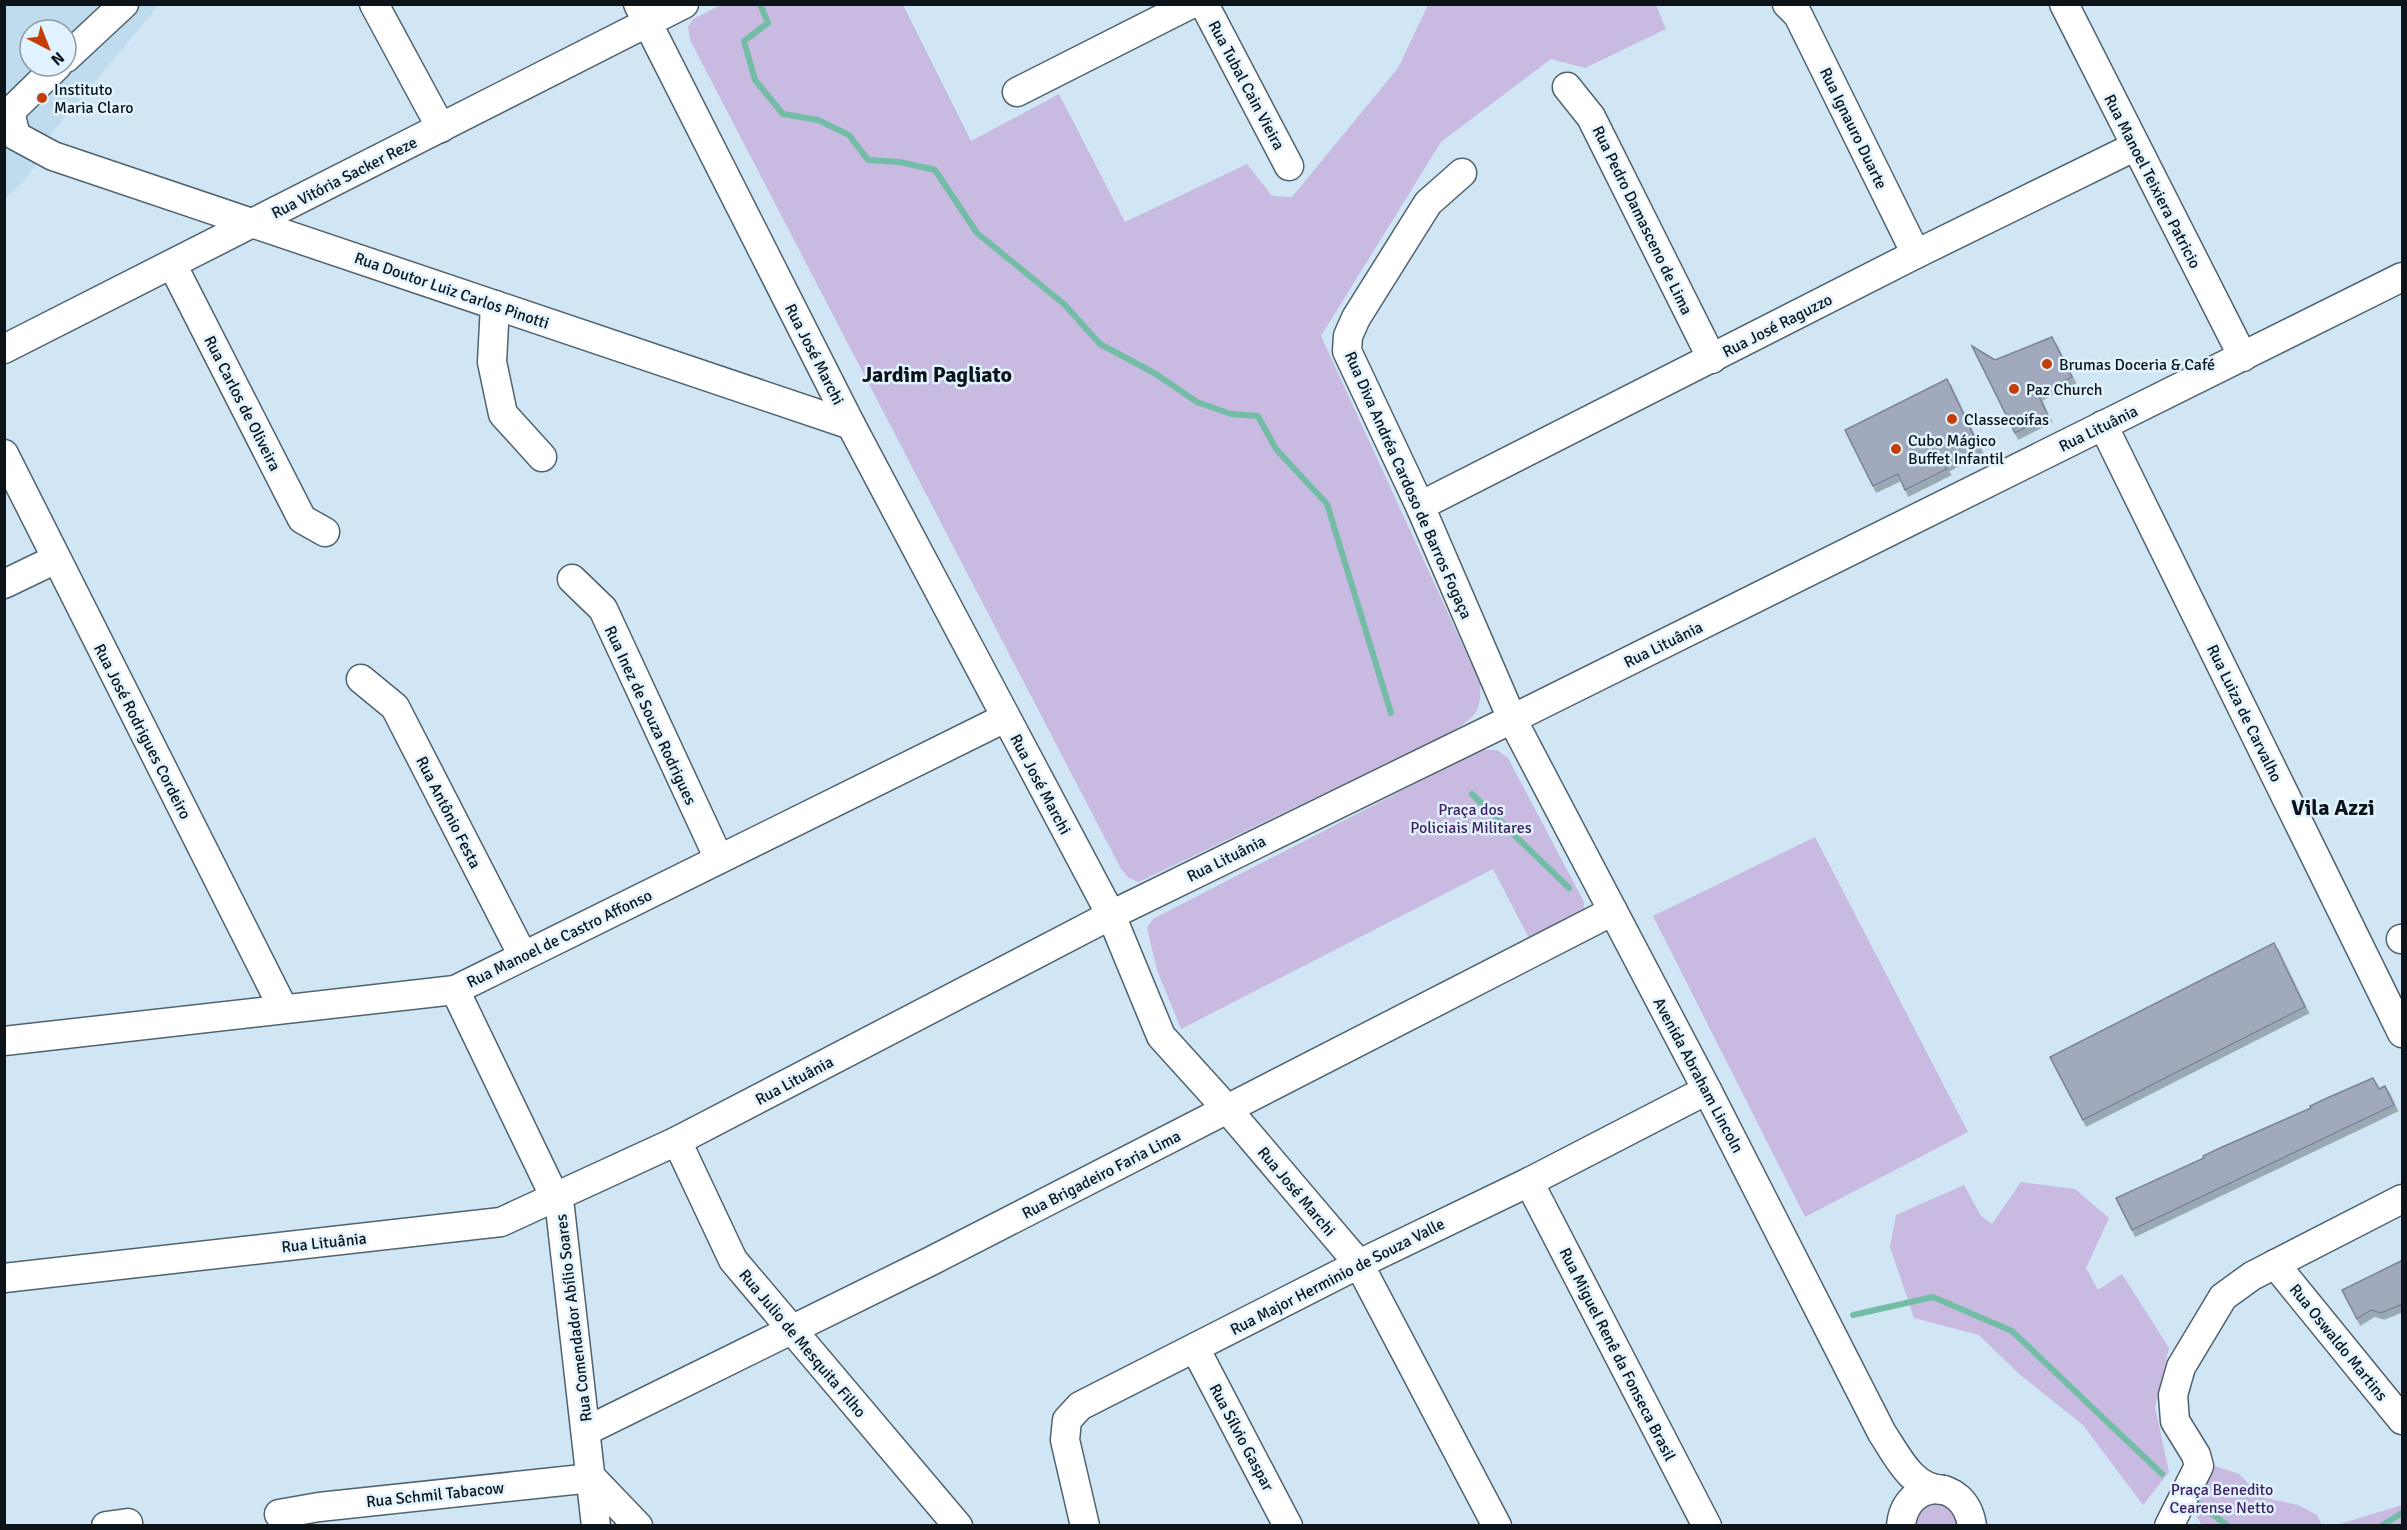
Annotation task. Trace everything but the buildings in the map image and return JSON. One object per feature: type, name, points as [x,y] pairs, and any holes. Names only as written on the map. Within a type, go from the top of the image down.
[{"type":"street","points":[[78,47],[124,4]]},
{"type":"street","points":[[374,4],[441,128]]},
{"type":"street","name":"Rua Vitória Sacker Reze","points":[[4,349],[441,128],[643,14],[684,4]]},
{"type":"street","points":[[1017,92],[1191,4]]},
{"type":"street","name":"Rua Tubal Cain Vieira","points":[[1204,4],[1289,166]]},
{"type":"street","name":"Rua Ignauro Duarte","points":[[1787,4],[1798,15],[1917,254]]},
{"type":"street","name":"Rua Manoel Teixiera Patricio","points":[[2064,4],[2134,147],[2243,357]]},
{"type":"street","name":"Rua José Marchi","points":[[643,14],[851,425],[1110,915],[1161,1036],[1228,1110],[1359,1264],[1497,1526]]},
{"type":"street","points":[[8,120],[10,112],[45,78]]},
{"type":"street","name":"Rua Pedro Damasceno de Lima","points":[[1568,87],[1591,117],[1712,358]]},
{"type":"street","name":"Rua Doutor Luiz Carlos Pinotti","points":[[8,120],[16,136],[53,156],[851,425]]},
{"type":"street","name":"Rua José Raguzzo","points":[[1420,506],[1917,254],[2134,147]]},
{"type":"street","name":"Rua Diva Andréa Cardoso de Barros Fogaça","points":[[1462,173],[1428,203],[1356,318],[1348,336],[1347,351],[1420,506],[1512,719]]},
{"type":"street","name":"Rua Carlos de Oliveira","points":[[172,264],[302,519],[325,532]]},
{"type":"street","name":"Rua Lituânia","points":[[4,1278],[501,1222],[677,1141],[1110,915],[1512,719],[2403,278]]},
{"type":"street","points":[[495,305],[492,362],[503,414],[542,457]]},
{"type":"street","name":"Rua Luiza de Carvalho","points":[[2103,425],[2403,1033]]},
{"type":"street","name":"Rua José Rodrigues Cordeiro","points":[[4,454],[283,1008]]},
{"type":"street","points":[[4,584],[56,559]]},
{"type":"street","name":"Rua Inez de Souza Rodrigues","points":[[572,579],[603,609],[719,859]]},
{"type":"street","name":"Rua Antônio Festa","points":[[362,679],[395,707],[523,956]]},
{"type":"street","name":"Rua Manoel de Castro Affonso","points":[[4,1041],[455,990],[1005,717]]},
{"type":"street","name":"Avenida Abraham Lincoln","points":[[1512,719],[1707,1090],[1882,1433],[1907,1471],[1938,1490],[1955,1494],[1965,1503],[1975,1522]]},
{"type":"street","name":"Rua Brigadeiro Faria Lima","points":[[586,1431],[1228,1110],[1613,911]]},
{"type":"street","name":"Rua Comendador Abílio Soares","points":[[455,990],[560,1208],[596,1526]]},
{"type":"street","name":"Rua Major Herminio de Souza Valle","points":[[1085,1526],[1065,1440],[1067,1420],[1080,1406],[1359,1264],[1529,1182],[1707,1090]]},
{"type":"street","name":"Rua Julio de Mesquita Filho","points":[[677,1141],[732,1260],[958,1526]]},
{"type":"street","name":"Rua Miguel Renê da Fonseca Brasil","points":[[1529,1182],[1707,1526]]},
{"type":"street","points":[[2169,1526],[2199,1466],[2196,1455],[2175,1420],[2173,1395],[2181,1367],[2223,1297],[2252,1276],[2403,1199]]},
{"type":"street","name":"Rua Oswaldo Martins","points":[[2275,1264],[2403,1420]]},
{"type":"street","name":"Rua Sílvio Gaspar","points":[[1195,1348],[1288,1526]]},
{"type":"street","name":"Avenida Abraham Lincoln","points":[[1882,1433],[1903,1492],[1901,1520]]},
{"type":"street","points":[[592,1478],[638,1526]]},
{"type":"street","name":"Rua Schmil Tabacow","points":[[279,1514],[319,1507],[592,1478]]},
{"type":"street","points":[[1901,1520],[1911,1499],[1938,1490]]},
{"type":"shaded area","name":"Instituto Maria Claro","points":[[5,5],[159,5],[54,130],[37,164],[23,182],[5,199]]},
{"type":"green space","points":[[721,5],[903,5],[971,141],[1059,94],[1125,222],[1247,164],[1272,196],[1292,197],[1398,68],[1428,5],[1656,5],[1666,29],[1585,68],[1551,59],[1441,142],[1321,336],[1480,683],[1480,702],[1475,714],[1450,733],[1139,882],[1129,878],[1121,869],[690,40],[688,27],[693,19]]},
{"type":"green space","name":"Praça dos Policiais Militares","points":[[1484,750],[1497,750],[1508,758],[1584,902],[1584,910],[1529,938],[1493,869],[1181,1029],[1157,970],[1147,928],[1153,919]]},
{"type":"green space","points":[[1815,837],[1968,1132],[1805,1217],[1653,916]]},
{"type":"green space","points":[[2021,1182],[2075,1189],[2109,1218],[2086,1268],[2098,1290],[2122,1274],[2169,1348],[2155,1407],[2169,1472],[2143,1505],[2083,1425],[2018,1373],[1979,1335],[1914,1318],[1890,1247],[1896,1215],[1964,1185],[1981,1216],[1992,1224]]},
{"type":"green space","name":"Praça Benedito Cearense Netto","points":[[2215,1466],[2239,1474],[2261,1497],[2298,1505],[2317,1515],[2322,1525],[2202,1525],[2192,1509],[2197,1476]]},
{"type":"green space","points":[[1945,1502],[1961,1525],[1912,1526],[1923,1505]]},
{"type":"green space","points":[[2402,1505],[2402,1525],[2336,1525]]},
{"type":"waterway","points":[[760,4],[768,23],[744,41],[755,80],[783,114],[818,120],[849,135],[868,160],[900,162],[935,170],[977,233],[1064,304],[1100,344],[1156,374],[1197,402],[1231,414],[1258,416],[1276,449],[1327,504],[1391,713]]},
{"type":"waterway","points":[[1472,794],[1569,888]]},
{"type":"waterway","points":[[1853,1315],[1933,1297],[2012,1331],[2162,1474]]},
{"type":"waterway","points":[[2199,1504],[2228,1526]]},
{"type":"waterway","points":[[2381,1526],[2402,1513]]},
{"type":"place","name":"Instituto Maria Claro","points":[[42,98]]},
{"type":"place","name":"Brumas Doceria & Café","points":[[2047,364]]},
{"type":"place","name":"Paz Church","points":[[2014,389]]},
{"type":"place","name":"Classecoifas","points":[[1952,419]]},
{"type":"place","name":"Cubo Mágico Buffet Infantil","points":[[1896,449]]},
{"type":"district","name":"Jardim Pagliato","points":[[937,374]]},
{"type":"district","name":"Vila Azzi","points":[[2333,807]]}]
